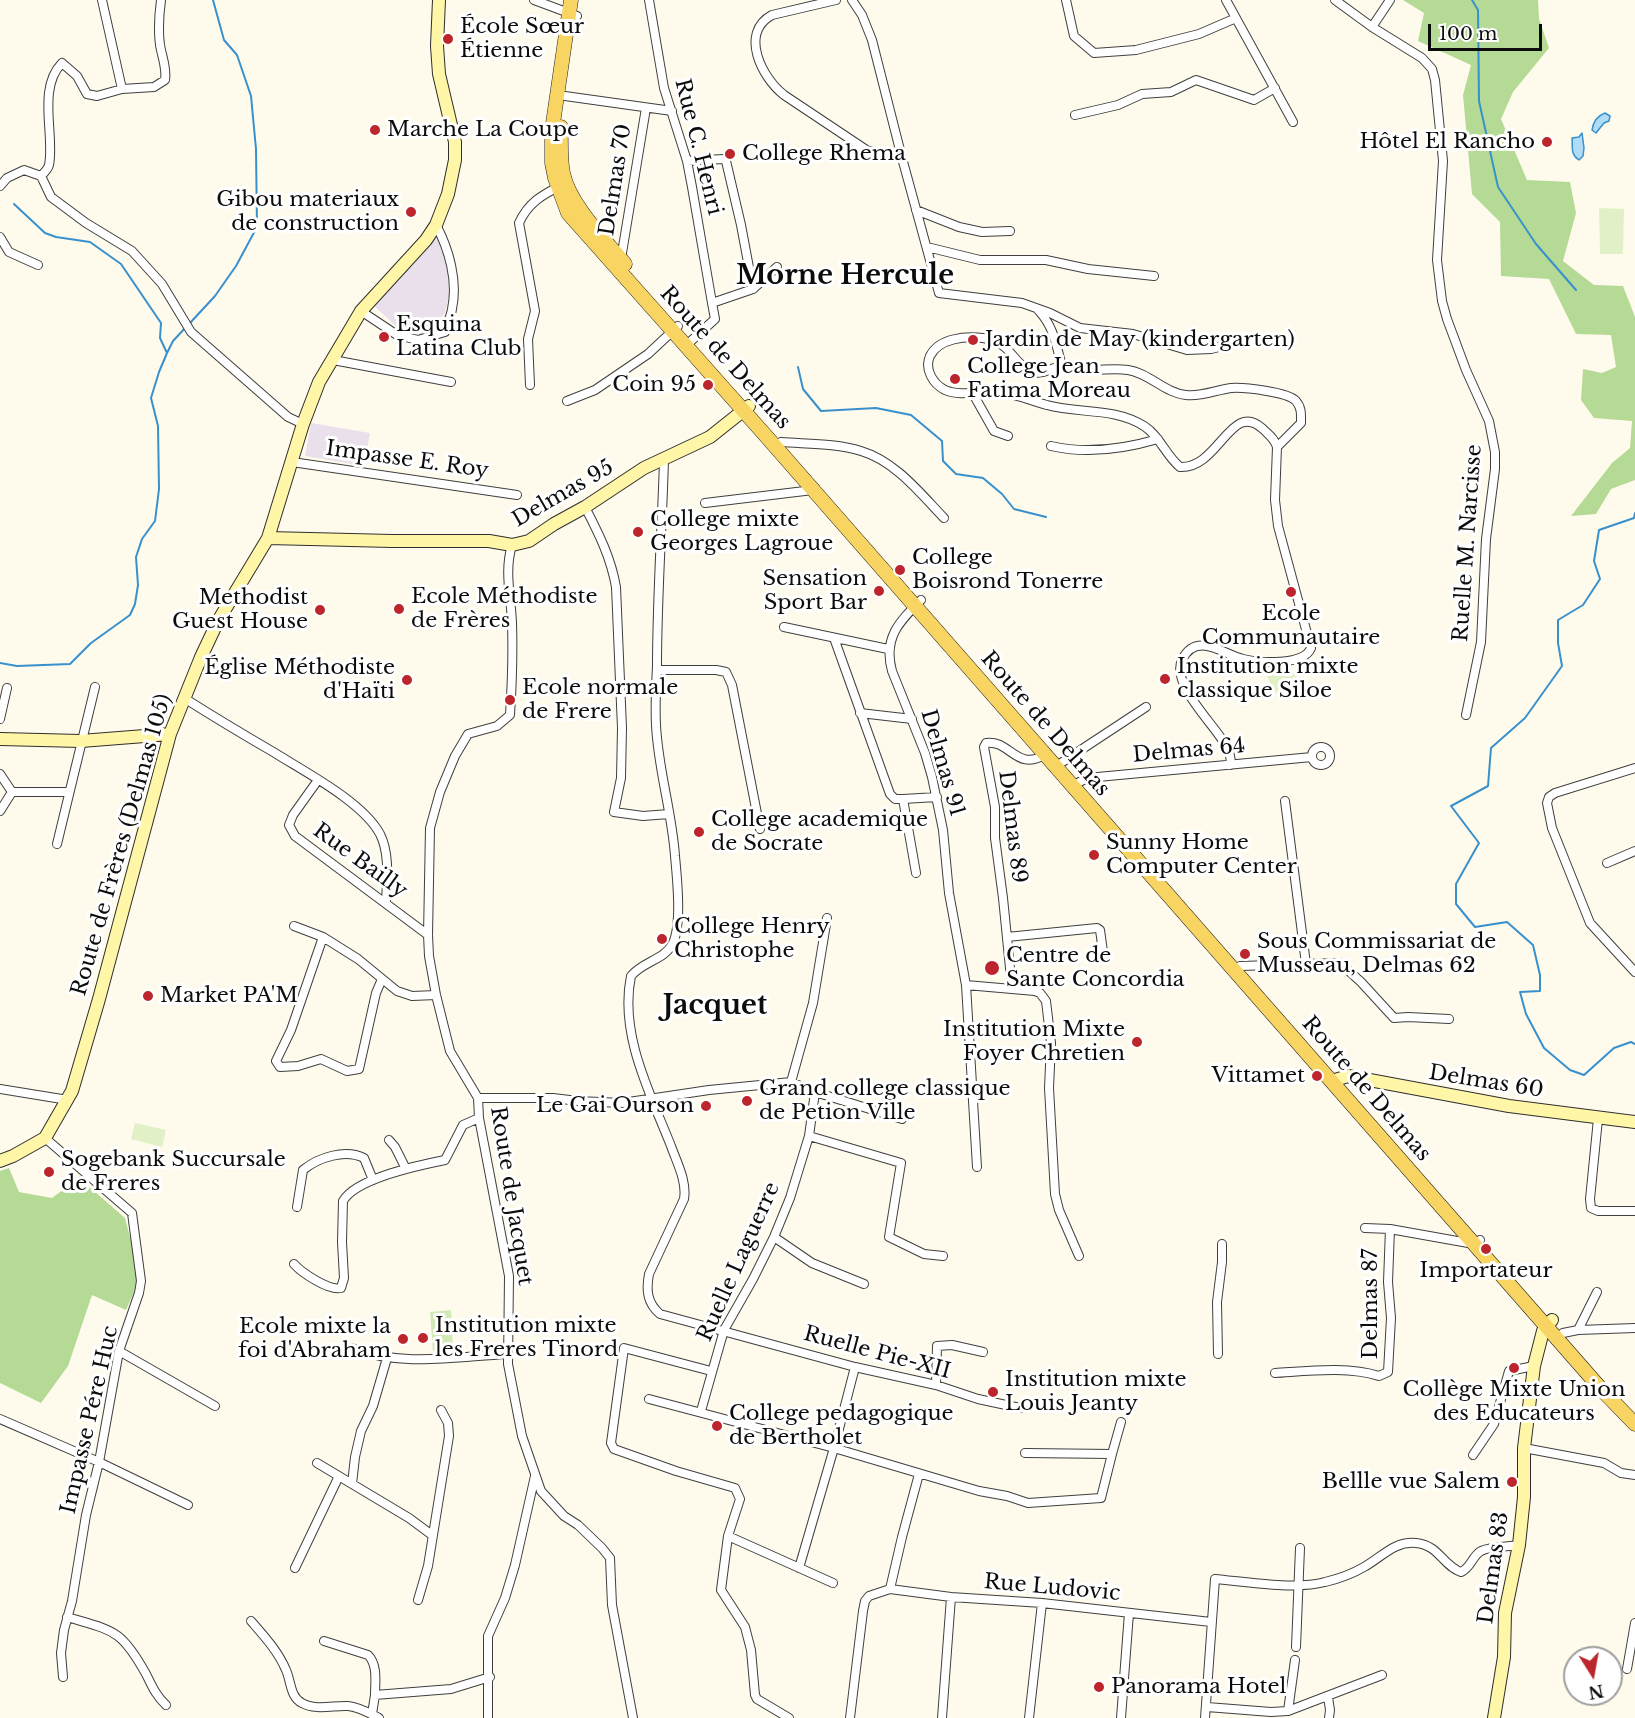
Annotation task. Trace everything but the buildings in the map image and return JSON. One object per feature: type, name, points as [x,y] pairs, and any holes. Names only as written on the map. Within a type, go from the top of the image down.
[{"type":"main road","name":"Route de Delmas","points":[[579,0],[572,10],[552,130],[552,163],[562,185],[568,213],[746,408],[1047,753],[1240,966],[1335,1080]]},
{"type":"main road","name":"Route de Delmas","points":[[572,10],[561,129],[562,185],[675,329],[691,341],[746,408],[781,442],[815,488]]},
{"type":"main road","name":"Route de Delmas","points":[[1047,753],[1061,763],[1075,784],[1549,1323],[1602,1390],[1635,1424]]},
{"type":"main road","name":"Route de Delmas","points":[[1549,1323],[1563,1333],[1635,1411]]},
{"type":"street","points":[[102,0],[122,89]]},
{"type":"street","points":[[41,176],[49,166],[47,108],[56,69],[62,63],[77,76],[87,94],[98,96],[122,89],[154,87],[165,80],[158,19],[161,0]]},
{"type":"street","name":"Route de Frères (Delmas 105)","points":[[0,1161],[14,1156],[45,1138],[68,1100],[99,999],[170,734],[218,621],[268,538],[303,424],[319,382],[361,311],[426,240],[436,225],[448,194],[455,160],[455,142],[439,74],[437,46],[439,0]]},
{"type":"street","points":[[534,0],[572,10]]},
{"type":"street","name":"Rue C. Henri","points":[[649,0],[659,63],[687,161],[712,303]]},
{"type":"street","points":[[836,0],[772,15],[765,19],[757,30],[756,39],[756,50],[763,71],[774,88],[868,151],[902,158]]},
{"type":"street","points":[[852,0],[867,24],[872,40],[939,293],[1016,302],[1037,308],[1080,328],[1133,334],[1187,350],[1211,349],[1231,344]]},
{"type":"street","points":[[1066,0],[1074,36],[1094,53],[1136,50],[1200,34],[1236,18]]},
{"type":"street","points":[[1226,0],[1293,122]]},
{"type":"street","name":"Ruelle M. Narcisse","points":[[1335,0],[1372,27],[1422,58],[1432,69],[1435,80],[1443,161],[1437,260],[1442,301],[1466,370],[1489,421],[1494,442],[1495,469],[1486,539],[1481,642],[1466,715]]},
{"type":"street","points":[[1372,27],[1390,0]]},
{"type":"street","points":[[1075,115],[1118,105],[1142,94],[1171,92],[1196,80],[1254,100],[1275,88]]},
{"type":"street","points":[[565,96],[672,111]]},
{"type":"street","name":"Delmas 70","points":[[621,259],[646,108]]},
{"type":"street","points":[[687,161],[724,159],[726,161],[753,289]]},
{"type":"street","points":[[0,186],[13,175],[24,170],[41,176],[51,197],[86,223],[132,251],[162,284],[191,332],[288,417],[303,424]]},
{"type":"street","points":[[530,385],[528,339],[535,311],[519,223],[525,210],[540,196],[562,185]]},
{"type":"street","points":[[916,210],[959,227],[982,232],[1010,231]]},
{"type":"street","points":[[361,311],[397,335],[418,340],[445,332],[453,308],[453,278],[448,251],[436,225]]},
{"type":"street","points":[[0,237],[9,252],[38,265]]},
{"type":"street","points":[[927,247],[980,260],[1046,260],[1088,269],[1154,276]]},
{"type":"street","points":[[691,341],[714,321],[716,317],[712,303],[753,289],[777,267]]},
{"type":"street","points":[[1037,308],[1051,326],[1062,366]]},
{"type":"street","points":[[567,401],[595,390],[648,354],[675,329]]},
{"type":"street","points":[[1231,765],[1229,752],[1184,684],[1181,663],[1192,648],[1209,646],[1242,659],[1258,662],[1290,661],[1304,657],[1311,648],[1278,526],[1275,500],[1275,440],[1256,423],[1248,421],[1232,428],[1213,452],[1200,463],[1180,467],[1158,439],[1144,426],[1113,413],[1057,407],[1000,392],[958,393],[946,390],[933,379],[927,365],[930,356],[939,345],[959,339],[983,338],[1000,344],[1030,371],[1045,372],[1062,366],[1082,369],[1130,370],[1176,393],[1188,396],[1232,388],[1253,389],[1289,396],[1296,401],[1301,410],[1301,423],[1276,447]]},
{"type":"street","points":[[333,360],[451,382]]},
{"type":"street","points":[[972,392],[994,431],[1008,436]]},
{"type":"street","name":"Delmas 95","points":[[268,538],[392,542],[489,541],[513,545],[529,541],[644,468],[710,437],[746,408]]},
{"type":"street","points":[[1051,446],[1095,450],[1139,445],[1158,439]]},
{"type":"street","points":[[781,442],[861,451],[884,461],[910,482],[944,518]]},
{"type":"street","name":"Ruelle Pie-XII","points":[[664,460],[656,725],[660,767],[673,830],[677,880],[676,931],[673,943],[665,954],[636,969],[631,976],[628,1001],[634,1050],[679,1169],[685,1191],[684,1200],[649,1274],[647,1286],[650,1301],[653,1308],[660,1314],[855,1367],[936,1385],[978,1399],[1020,1408]]},
{"type":"street","name":"Impasse E. Roy","points":[[292,462],[517,495]]},
{"type":"street","points":[[705,503],[815,488]]},
{"type":"street","points":[[585,507],[602,539],[612,566],[616,587],[622,728],[621,778],[614,812],[643,816],[669,814]]},
{"type":"street","name":"Route de Jacquet","points":[[513,545],[508,559],[507,577],[512,620],[513,672],[510,715],[497,726],[468,734],[455,756],[441,792],[430,828],[429,956],[450,1051],[478,1098],[479,1118],[509,1276],[507,1353],[522,1436],[541,1491],[610,1558],[612,1605],[633,1718]]},
{"type":"street","points":[[784,627],[888,649],[893,634],[918,604]]},
{"type":"street","points":[[834,638],[891,796],[897,800],[937,797]]},
{"type":"street","name":"Delmas 91","points":[[888,649],[892,670],[927,761],[943,830],[949,893],[966,985],[977,1167]]},
{"type":"street","points":[[657,670],[726,672],[732,685],[759,829]]},
{"type":"street","points":[[57,844],[95,687]]},
{"type":"street","points":[[0,719],[7,688]]},
{"type":"street","points":[[184,698],[318,780],[356,806],[370,820],[380,834],[386,854],[386,902]]},
{"type":"street","points":[[1061,763],[1146,707]]},
{"type":"street","points":[[860,713],[912,719]]},
{"type":"street","points":[[0,739],[81,741],[170,734]]},
{"type":"street","name":"Delmas 89","points":[[1012,988],[995,838],[995,807],[984,747],[986,743],[994,743],[1026,760],[1047,753]]},
{"type":"street","name":"Delmas 64","points":[[1075,784],[1087,778],[1312,757]]},
{"type":"street","points":[[1635,768],[1555,793],[1549,797],[1547,803],[1552,828],[1590,923],[1635,972]]},
{"type":"street","points":[[0,774],[12,792]]},
{"type":"street","name":"Rue Bailly","points":[[318,780],[293,815],[290,825],[295,836],[428,935]]},
{"type":"street","points":[[12,792],[69,792]]},
{"type":"street","points":[[0,811],[12,792]]},
{"type":"street","points":[[903,799],[916,873]]},
{"type":"street","points":[[1285,801],[1306,964]]},
{"type":"street","points":[[1607,863],[1635,852]]},
{"type":"street","points":[[791,1082],[813,1003],[827,918]]},
{"type":"street","points":[[294,926],[323,937],[358,959],[397,991],[412,996],[436,995]]},
{"type":"street","points":[[1007,937],[1097,928],[1100,930],[1104,959]]},
{"type":"street","points":[[323,937],[291,1030],[276,1061],[280,1067],[298,1066],[321,1059],[347,1071],[358,1069],[376,993],[382,979]]},
{"type":"street","points":[[1240,966],[1340,963],[1394,1018],[1449,1019]]},
{"type":"street","points":[[966,985],[1035,991],[1046,1001],[1052,1055],[1049,1088],[1055,1194],[1059,1210],[1079,1256]]},
{"type":"street","points":[[1052,1055],[1119,1052]]},
{"type":"street","name":"Delmas 60","points":[[1335,1080],[1348,1076],[1365,1078],[1469,1100],[1598,1119],[1635,1122]]},
{"type":"street","points":[[478,1098],[553,1098],[622,1103],[709,1090],[791,1082],[815,1092],[902,1119]]},
{"type":"street","points":[[0,1089],[68,1100]]},
{"type":"street","name":"Ruelle Laguerre","points":[[701,1412],[724,1330],[774,1238],[790,1198],[809,1136],[815,1092]]},
{"type":"street","points":[[294,1264],[303,1273],[333,1288],[338,1289],[343,1286],[343,1201],[350,1191],[373,1180],[406,1169],[445,1160],[463,1125],[479,1118]]},
{"type":"street","points":[[1598,1119],[1590,1199],[1592,1208],[1635,1211]]},
{"type":"street","points":[[809,1136],[901,1164],[889,1237],[924,1254],[943,1256]]},
{"type":"street","name":"Impasse Pére Huc","points":[[45,1138],[132,1214],[141,1281],[136,1303],[119,1351],[99,1462],[86,1515],[72,1601],[67,1617],[62,1653],[63,1677]]},
{"type":"street","points":[[389,1140],[395,1146],[406,1169]]},
{"type":"street","points":[[297,1207],[303,1170],[317,1159],[337,1155],[358,1155],[364,1158],[373,1180]]},
{"type":"street","name":"Delmas 87","points":[[1365,1228],[1390,1229],[1477,1242]]},
{"type":"street","name":"Delmas 87","points":[[1275,1373],[1325,1370],[1365,1371],[1379,1376],[1388,1372],[1391,1318],[1388,1282],[1390,1229]]},
{"type":"street","points":[[774,1238],[812,1263],[864,1284]]},
{"type":"street","points":[[1218,1353],[1217,1302],[1222,1244]]},
{"type":"street","points":[[1578,1330],[1597,1292]]},
{"type":"street","name":"Delmas 83","points":[[1494,1718],[1504,1657],[1504,1613],[1520,1545],[1524,1497],[1524,1448],[1534,1366],[1543,1331],[1549,1323]]},
{"type":"street","points":[[1563,1333],[1578,1330],[1635,1328]]},
{"type":"street","points":[[936,1385],[937,1346],[952,1345],[983,1352]]},
{"type":"street","points":[[711,1371],[626,1347],[623,1349],[611,1443],[614,1449],[676,1471],[735,1488],[740,1499],[728,1536],[721,1590],[745,1627],[751,1650],[757,1699],[789,1718]]},
{"type":"street","points":[[351,1348],[387,1358],[425,1360],[507,1353]]},
{"type":"street","points":[[119,1351],[215,1406]]},
{"type":"street","points":[[352,1484],[361,1431],[374,1406],[387,1358]]},
{"type":"street","points":[[1473,1455],[1494,1424],[1509,1371],[1534,1366]]},
{"type":"street","points":[[799,1568],[855,1367]]},
{"type":"street","points":[[649,1399],[1028,1503],[1099,1499],[1121,1422]]},
{"type":"street","points":[[418,1600],[429,1566],[449,1436],[448,1423],[441,1410]]},
{"type":"street","points":[[0,1419],[99,1462],[188,1505]]},
{"type":"street","points":[[1524,1448],[1604,1463],[1621,1473],[1635,1475]]},
{"type":"street","points":[[1025,1453],[1112,1454]]},
{"type":"street","points":[[318,1463],[409,1518],[432,1535]]},
{"type":"street","points":[[850,1718],[865,1601],[874,1593],[890,1589],[920,1474]]},
{"type":"street","points":[[294,1568],[339,1476]]},
{"type":"street","points":[[488,1718],[490,1629],[505,1598],[516,1565],[535,1476]]},
{"type":"street","points":[[728,1536],[833,1583]]},
{"type":"street","points":[[1205,1718],[1215,1580],[1298,1586],[1322,1583],[1352,1573],[1396,1545],[1407,1542],[1431,1546],[1461,1572],[1468,1568],[1474,1557],[1484,1550],[1520,1545]]},
{"type":"street","points":[[1296,1647],[1300,1548]]},
{"type":"street","name":"Rue Ludovic","points":[[890,1589],[1211,1622]]},
{"type":"street","points":[[942,1718],[951,1597]]},
{"type":"street","points":[[1029,1718],[1042,1604]]},
{"type":"street","points":[[1121,1718],[1129,1613]]},
{"type":"street","points":[[67,1617],[113,1630],[126,1641],[157,1697],[166,1705]]},
{"type":"street","points":[[251,1621],[273,1648],[286,1670],[292,1693],[302,1704],[316,1707],[350,1706],[375,1716],[375,1667],[371,1657],[368,1654],[324,1641]]},
{"type":"street","points":[[1627,1669],[1635,1623]]},
{"type":"street","points":[[1288,1711],[1295,1660]]},
{"type":"street","points":[[1207,1707],[1271,1712],[1288,1711],[1382,1675]]},
{"type":"street","points":[[375,1695],[450,1689],[490,1677]]},
{"type":"street","points":[[1328,1697],[1329,1718]]},
{"type":"shaded area","points":[[437,234],[446,251],[449,296],[445,313],[432,330],[417,336],[399,329],[372,304]]},
{"type":"shaded area","points":[[311,423],[370,433],[364,466],[305,456]]},
{"type":"green space","points":[[1403,0],[1538,0],[1539,19],[1549,48],[1513,92],[1501,119],[1527,180],[1570,182],[1576,213],[1563,261],[1594,285],[1623,286],[1635,317],[1635,480],[1611,489],[1596,514],[1571,516],[1612,463],[1630,448],[1632,421],[1594,418],[1581,400],[1583,369],[1602,373],[1616,367],[1611,335],[1576,334],[1549,279],[1501,276],[1500,222],[1472,194],[1463,95],[1471,65],[1418,41],[1424,13]]},
{"type":"green space","points":[[1599,208],[1624,209],[1623,254],[1600,254]]},
{"type":"green space","points":[[1264,671],[1297,673],[1295,685],[1277,695]]},
{"type":"green space","points":[[135,1123],[166,1130],[162,1147],[131,1139]]},
{"type":"green space","points":[[9,1168],[19,1192],[52,1198],[79,1178],[125,1218],[134,1253],[137,1285],[126,1310],[92,1295],[68,1366],[41,1403],[0,1383],[0,1171]]},
{"type":"green space","points":[[451,1310],[453,1350],[433,1351],[430,1312]]},
{"type":"water","points":[[1605,113],[1610,116],[1609,121],[1604,123],[1596,133],[1592,130],[1593,125]]},
{"type":"water","points":[[1582,133],[1584,148],[1583,156],[1579,160],[1573,153],[1572,138],[1579,137]]},
{"type":"waterway","points":[[190,323],[215,296],[236,266],[257,227],[256,149],[251,96],[237,55],[224,40],[213,0]]},
{"type":"waterway","points":[[1472,0],[1478,10],[1479,101],[1498,187],[1536,244],[1576,290]]},
{"type":"waterway","points":[[14,204],[45,233],[90,242],[121,264],[161,323],[160,338],[167,353]]},
{"type":"waterway","points":[[0,663],[17,666],[70,664],[91,643],[130,615],[135,604],[138,585],[136,557],[142,539],[155,521],[159,489],[158,426],[151,398],[167,353],[173,341],[186,327]]},
{"type":"waterway","points":[[798,367],[803,389],[821,411],[876,408],[911,415],[942,441],[943,461],[956,474],[983,478],[1002,494],[1014,509],[1046,517]]},
{"type":"waterway","points":[[1635,513],[1634,518],[1599,530],[1594,561],[1600,579],[1583,605],[1558,620],[1558,643],[1562,666],[1525,718],[1491,748],[1488,786],[1451,806],[1479,843],[1456,884],[1456,904],[1475,927],[1507,922],[1533,945],[1540,975],[1540,991],[1520,992],[1526,1014],[1544,1048],[1570,1070],[1584,1075],[1614,1048],[1631,1042],[1635,1044]]},
{"type":"place","name":"École Sœur Étienne","points":[[448,39]]},
{"type":"place","name":"Marche La Coupe","points":[[375,130]]},
{"type":"place","name":"Hôtel El Rancho","points":[[1547,142]]},
{"type":"place","name":"College Rhema","points":[[730,154]]},
{"type":"place","name":"Gibou materiaux de construction","points":[[411,212]]},
{"type":"place","name":"Esquina Latina Club","points":[[384,337]]},
{"type":"place","name":"Jardin de May (kindergarten)","points":[[973,340]]},
{"type":"place","name":"College Jean Fatima Moreau","points":[[955,379]]},
{"type":"place","name":"Coin 95","points":[[708,385]]},
{"type":"place","name":"College mixte Georges Lagroue","points":[[638,532]]},
{"type":"place","name":"College Boisrond Tonerre","points":[[900,570]]},
{"type":"place","name":"Sensation Sport Bar","points":[[879,591]]},
{"type":"place","name":"Ecole Communautaire","points":[[1291,592]]},
{"type":"place","name":"Ecole Méthodiste de Frères","points":[[399,609]]},
{"type":"place","name":"Methodist Guest House","points":[[320,610]]},
{"type":"place","name":"Institution mixte classique Siloe","points":[[1165,679]]},
{"type":"place","name":"Église Méthodiste d'Haïti","points":[[407,680]]},
{"type":"place","name":"Ecole normale de Frere","points":[[510,700]]},
{"type":"place","name":"College academique de Socrate","points":[[699,832]]},
{"type":"place","name":"Sunny Home Computer Center","points":[[1094,855]]},
{"type":"place","name":"College Henry Christophe","points":[[662,939]]},
{"type":"place","name":"Sous Commissariat de Musseau, Delmas 62","points":[[1245,954]]},
{"type":"place","name":"Centre de Sante Concordia","points":[[992,968]]},
{"type":"place","name":"Market PA'M","points":[[148,996]]},
{"type":"place","name":"Institution Mixte Foyer Chretien","points":[[1137,1042]]},
{"type":"place","name":"Vittamet","points":[[1317,1076]]},
{"type":"place","name":"Grand college classique de Petion Ville","points":[[747,1101]]},
{"type":"place","name":"Le Gai Ourson","points":[[706,1106]]},
{"type":"place","name":"Sogebank Succursale de Freres","points":[[49,1172]]},
{"type":"place","name":"Importateur","points":[[1486,1249]]},
{"type":"place","name":"Institution mixte les Freres Tinord","points":[[423,1338]]},
{"type":"place","name":"Ecole mixte la foi d'Abraham","points":[[403,1339]]},
{"type":"place","name":"Collège Mixte Union des Educateurs","points":[[1514,1368]]},
{"type":"place","name":"Institution mixte Louis Jeanty","points":[[993,1392]]},
{"type":"place","name":"College pedagogique de Bertholet","points":[[717,1426]]},
{"type":"place","name":"Bellle vue Salem","points":[[1512,1482]]},
{"type":"place","name":"Panorama Hotel","points":[[1099,1687]]},
{"type":"district","name":"Morne Hercule","points":[[845,276]]},
{"type":"district","name":"Jacquet","points":[[715,1006]]}]
